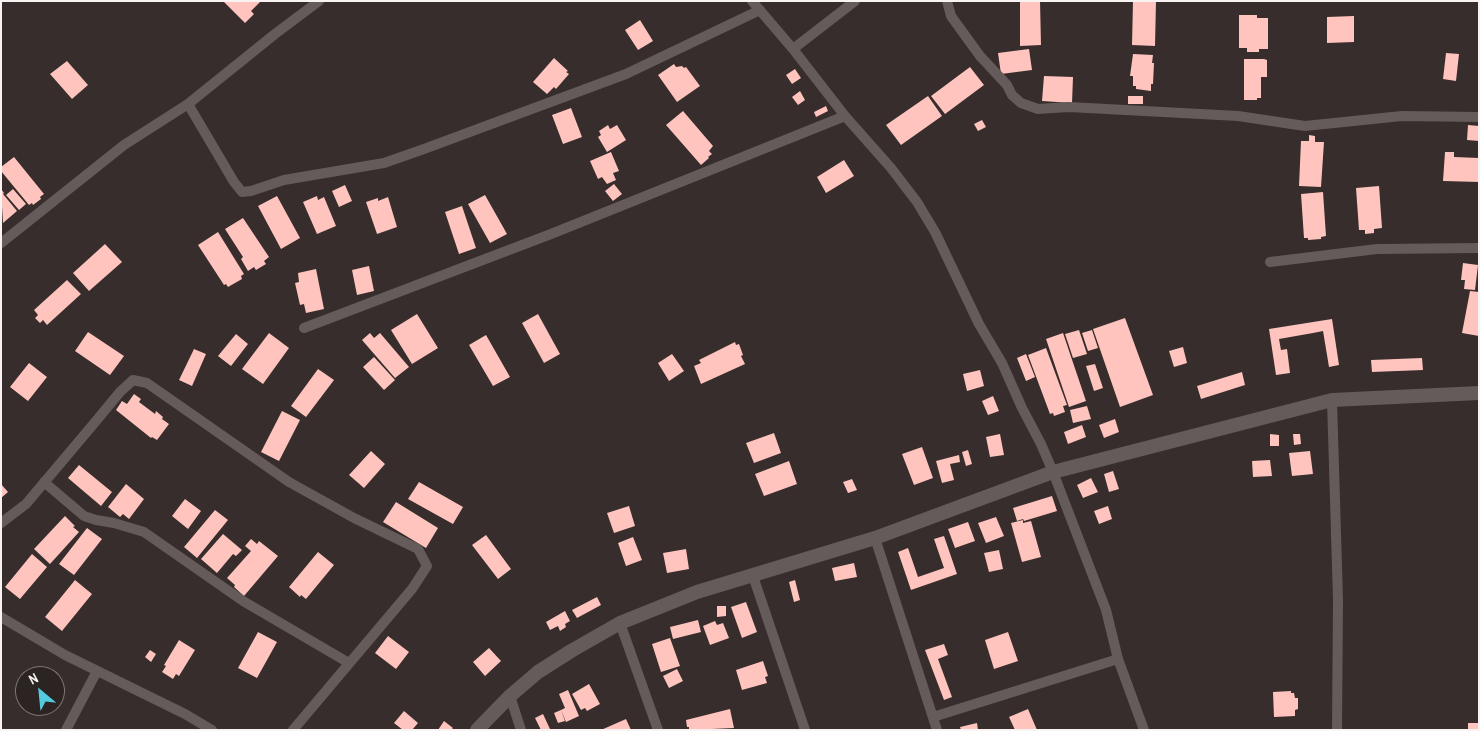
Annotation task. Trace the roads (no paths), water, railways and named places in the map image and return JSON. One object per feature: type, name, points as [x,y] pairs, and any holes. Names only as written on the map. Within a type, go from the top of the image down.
[{"type":"street","points":[[1,243],[124,145],[188,104],[319,1]]},
{"type":"street","points":[[752,1],[793,48],[845,116],[891,168],[917,202],[935,232],[979,324],[1002,363],[1054,472],[1106,610],[1118,658],[1144,730]]},
{"type":"street","points":[[793,48],[855,1]]},
{"type":"street","points":[[947,1],[952,16],[980,56],[1006,85],[1012,95],[1021,103],[1038,109],[1069,107],[1238,116],[1305,126],[1402,116],[1479,117]]},
{"type":"street","points":[[188,104],[234,182],[242,192],[251,191],[284,180],[384,163],[424,149],[626,74],[760,10]]},
{"type":"street","points":[[304,328],[551,234],[845,116]]},
{"type":"street","points":[[1270,262],[1377,249],[1479,248]]},
{"type":"street","points":[[1,523],[26,504],[120,392],[134,380],[148,383],[289,482],[354,518],[418,549],[427,566],[412,589],[293,730]]},
{"type":"street","points":[[477,730],[510,696],[538,672],[620,623],[697,592],[875,538],[1054,472],[1332,400],[1479,393]]},
{"type":"street","points":[[1332,400],[1338,600],[1337,730]]},
{"type":"street","points":[[44,482],[84,516],[144,532],[244,601],[349,663]]},
{"type":"street","points":[[875,538],[937,730]]},
{"type":"street","points":[[753,576],[805,730]]},
{"type":"street","points":[[1,617],[65,655],[185,714],[212,730]]},
{"type":"street","points":[[620,623],[658,730]]},
{"type":"street","points":[[934,717],[1118,658]]},
{"type":"street","points":[[66,730],[97,670]]},
{"type":"street","points":[[510,696],[521,730]]}]
